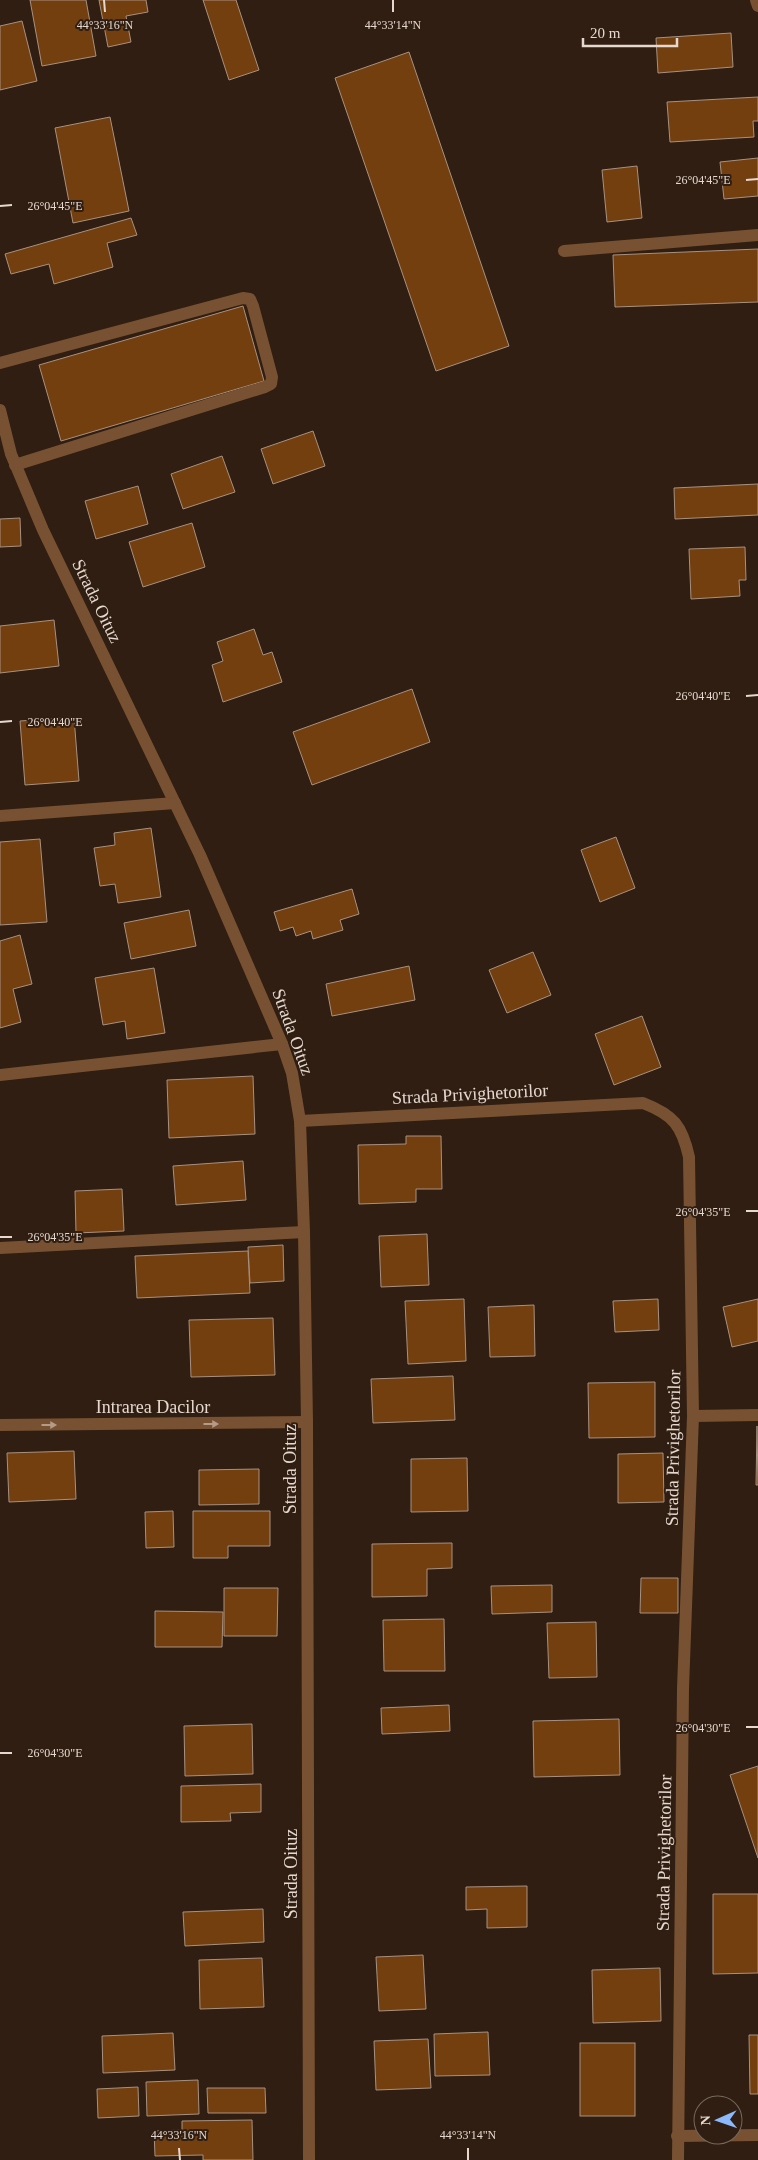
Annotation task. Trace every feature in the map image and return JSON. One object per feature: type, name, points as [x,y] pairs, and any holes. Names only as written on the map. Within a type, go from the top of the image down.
[{"type":"street","points":[[756,0],[758,6]]},
{"type":"street","points":[[564,251],[758,235]]},
{"type":"street","points":[[0,363],[243,298],[250,299],[253,306],[272,377],[271,384],[265,387],[16,465]]},
{"type":"street","name":"Strada Oituz","points":[[0,410],[16,465],[43,530],[200,854],[282,1044],[292,1073],[300,1121],[307,1422],[309,2160]]},
{"type":"street","points":[[0,816],[175,803]]},
{"type":"street","points":[[0,1075],[282,1044]]},
{"type":"street","name":"Strada Privighetorilor","points":[[300,1121],[643,1103],[662,1110],[677,1123],[685,1138],[689,1157],[693,1416],[683,1689],[678,2160]]},
{"type":"street","points":[[0,1248],[304,1232]]},
{"type":"street","points":[[693,1416],[758,1415]]},
{"type":"street","name":"Intrarea Dacilor","points":[[0,1425],[307,1422]]},
{"type":"street","points":[[677,2136],[758,2135]]},
{"type":"building","points":[[30,0],[86,0],[96,56],[42,66]]},
{"type":"building","points":[[99,0],[146,0],[148,12],[126,16],[131,42],[108,47]]},
{"type":"building","points":[[203,0],[236,0],[259,70],[229,80]]},
{"type":"building","points":[[22,21],[37,81],[0,90],[0,26]]},
{"type":"building","points":[[731,33],[733,67],[658,73],[656,38]]},
{"type":"building","points":[[409,52],[509,346],[436,371],[335,78]]},
{"type":"building","points":[[758,97],[758,121],[753,121],[754,137],[670,142],[667,102]]},
{"type":"building","points":[[110,117],[129,211],[73,223],[55,128]]},
{"type":"building","points":[[758,158],[758,196],[724,199],[720,162]]},
{"type":"building","points":[[637,166],[642,218],[607,222],[602,170]]},
{"type":"building","points":[[131,218],[137,235],[107,243],[113,267],[54,284],[49,264],[11,274],[5,254]]},
{"type":"building","points":[[758,249],[758,302],[615,307],[613,255]]},
{"type":"building","points":[[243,306],[264,381],[61,441],[39,365]]},
{"type":"building","points":[[313,431],[325,466],[273,484],[261,449]]},
{"type":"building","points":[[222,456],[235,492],[183,509],[171,474]]},
{"type":"building","points":[[758,484],[758,515],[675,519],[674,488]]},
{"type":"building","points":[[138,486],[148,524],[96,539],[85,501]]},
{"type":"building","points":[[20,518],[21,546],[0,547],[0,519]]},
{"type":"building","points":[[192,523],[205,567],[143,587],[129,542]]},
{"type":"building","points":[[745,547],[746,580],[739,580],[740,596],[691,599],[689,549]]},
{"type":"building","points":[[54,620],[59,666],[0,673],[0,626]]},
{"type":"building","points":[[254,629],[263,655],[272,652],[282,682],[223,702],[212,665],[223,661],[217,642]]},
{"type":"building","points":[[412,689],[430,742],[312,785],[293,732]]},
{"type":"building","points":[[74,717],[79,781],[25,785],[20,721]]},
{"type":"building","points":[[151,828],[161,897],[118,903],[115,884],[100,886],[94,848],[115,845],[114,833]]},
{"type":"building","points":[[616,837],[635,888],[600,902],[581,850]]},
{"type":"building","points":[[40,839],[47,922],[0,925],[0,842]]},
{"type":"building","points":[[352,889],[359,914],[340,920],[343,930],[313,939],[311,931],[296,936],[293,927],[280,931],[274,912]]},
{"type":"building","points":[[189,910],[196,946],[131,959],[124,923]]},
{"type":"building","points":[[20,935],[32,984],[13,989],[21,1022],[0,1028],[0,941]]},
{"type":"building","points":[[533,952],[551,995],[507,1013],[489,970]]},
{"type":"building","points":[[409,966],[415,1000],[332,1016],[326,984]]},
{"type":"building","points":[[154,968],[165,1033],[127,1039],[125,1021],[103,1025],[95,978]]},
{"type":"building","points":[[642,1016],[661,1067],[614,1085],[595,1034]]},
{"type":"building","points":[[253,1076],[255,1134],[169,1138],[167,1080]]},
{"type":"building","points":[[406,1136],[441,1136],[442,1189],[416,1189],[416,1202],[359,1204],[358,1145],[406,1144]]},
{"type":"building","points":[[243,1161],[246,1200],[176,1205],[173,1166]]},
{"type":"building","points":[[122,1189],[124,1231],[76,1233],[75,1191]]},
{"type":"building","points":[[427,1234],[429,1285],[381,1287],[379,1236]]},
{"type":"building","points":[[283,1245],[284,1281],[250,1283],[248,1247]]},
{"type":"building","points":[[248,1251],[250,1293],[137,1298],[135,1256]]},
{"type":"building","points":[[464,1299],[466,1361],[408,1364],[405,1301]]},
{"type":"building","points":[[658,1299],[659,1330],[615,1332],[613,1301]]},
{"type":"building","points":[[758,1299],[758,1341],[732,1347],[723,1307]]},
{"type":"building","points":[[534,1305],[535,1356],[490,1357],[488,1307]]},
{"type":"building","points":[[273,1318],[275,1375],[191,1377],[189,1320]]},
{"type":"building","points":[[453,1376],[455,1420],[373,1423],[371,1379]]},
{"type":"building","points":[[655,1382],[655,1437],[589,1438],[588,1383]]},
{"type":"building","points":[[757,1426],[758,1485],[756,1485]]},
{"type":"building","points":[[74,1451],[76,1499],[9,1502],[7,1453]]},
{"type":"building","points":[[663,1453],[664,1502],[618,1503],[618,1454]]},
{"type":"building","points":[[467,1458],[468,1511],[411,1512],[411,1459]]},
{"type":"building","points":[[259,1469],[259,1504],[199,1505],[199,1470]]},
{"type":"building","points":[[173,1511],[174,1547],[146,1548],[145,1512]]},
{"type":"building","points":[[193,1511],[270,1511],[270,1546],[228,1546],[228,1558],[193,1558]]},
{"type":"building","points":[[452,1543],[452,1568],[427,1569],[427,1596],[372,1597],[372,1544]]},
{"type":"building","points":[[641,1578],[678,1578],[678,1613],[640,1613]]},
{"type":"building","points":[[552,1585],[552,1612],[492,1614],[491,1586]]},
{"type":"building","points":[[224,1588],[278,1588],[277,1636],[224,1636]]},
{"type":"building","points":[[155,1611],[223,1612],[222,1647],[155,1647]]},
{"type":"building","points":[[444,1619],[445,1671],[384,1671],[383,1620]]},
{"type":"building","points":[[596,1622],[597,1677],[549,1678],[547,1623]]},
{"type":"building","points":[[449,1705],[450,1731],[382,1734],[381,1708]]},
{"type":"building","points":[[619,1719],[620,1775],[534,1777],[533,1721]]},
{"type":"building","points":[[252,1724],[253,1774],[185,1776],[184,1726]]},
{"type":"building","points":[[758,1766],[758,1858],[730,1775]]},
{"type":"building","points":[[261,1784],[261,1812],[230,1813],[231,1821],[181,1822],[181,1786]]},
{"type":"building","points":[[527,1886],[527,1927],[487,1928],[487,1909],[466,1910],[466,1887]]},
{"type":"building","points":[[713,1894],[758,1894],[758,1973],[713,1974]]},
{"type":"building","points":[[263,1909],[264,1942],[185,1946],[183,1912]]},
{"type":"building","points":[[423,1955],[426,2009],[379,2011],[376,1957]]},
{"type":"building","points":[[262,1958],[264,2007],[200,2009],[199,1960]]},
{"type":"building","points":[[660,1968],[661,2021],[593,2023],[592,1970]]},
{"type":"building","points":[[488,2032],[490,2075],[435,2076],[434,2034]]},
{"type":"building","points":[[173,2033],[175,2070],[103,2073],[102,2036]]},
{"type":"building","points":[[749,2035],[758,2035],[758,2094],[750,2094]]},
{"type":"building","points":[[428,2039],[431,2088],[376,2090],[374,2041]]},
{"type":"building","points":[[580,2043],[635,2043],[635,2116],[580,2116]]},
{"type":"building","points":[[198,2080],[199,2114],[147,2116],[146,2082]]},
{"type":"building","points":[[138,2087],[139,2116],[98,2118],[97,2089]]},
{"type":"building","points":[[207,2088],[265,2088],[266,2113],[208,2113]]},
{"type":"building","points":[[252,2120],[253,2160],[203,2160],[203,2155],[155,2156],[154,2131],[182,2130],[182,2121]]}]
